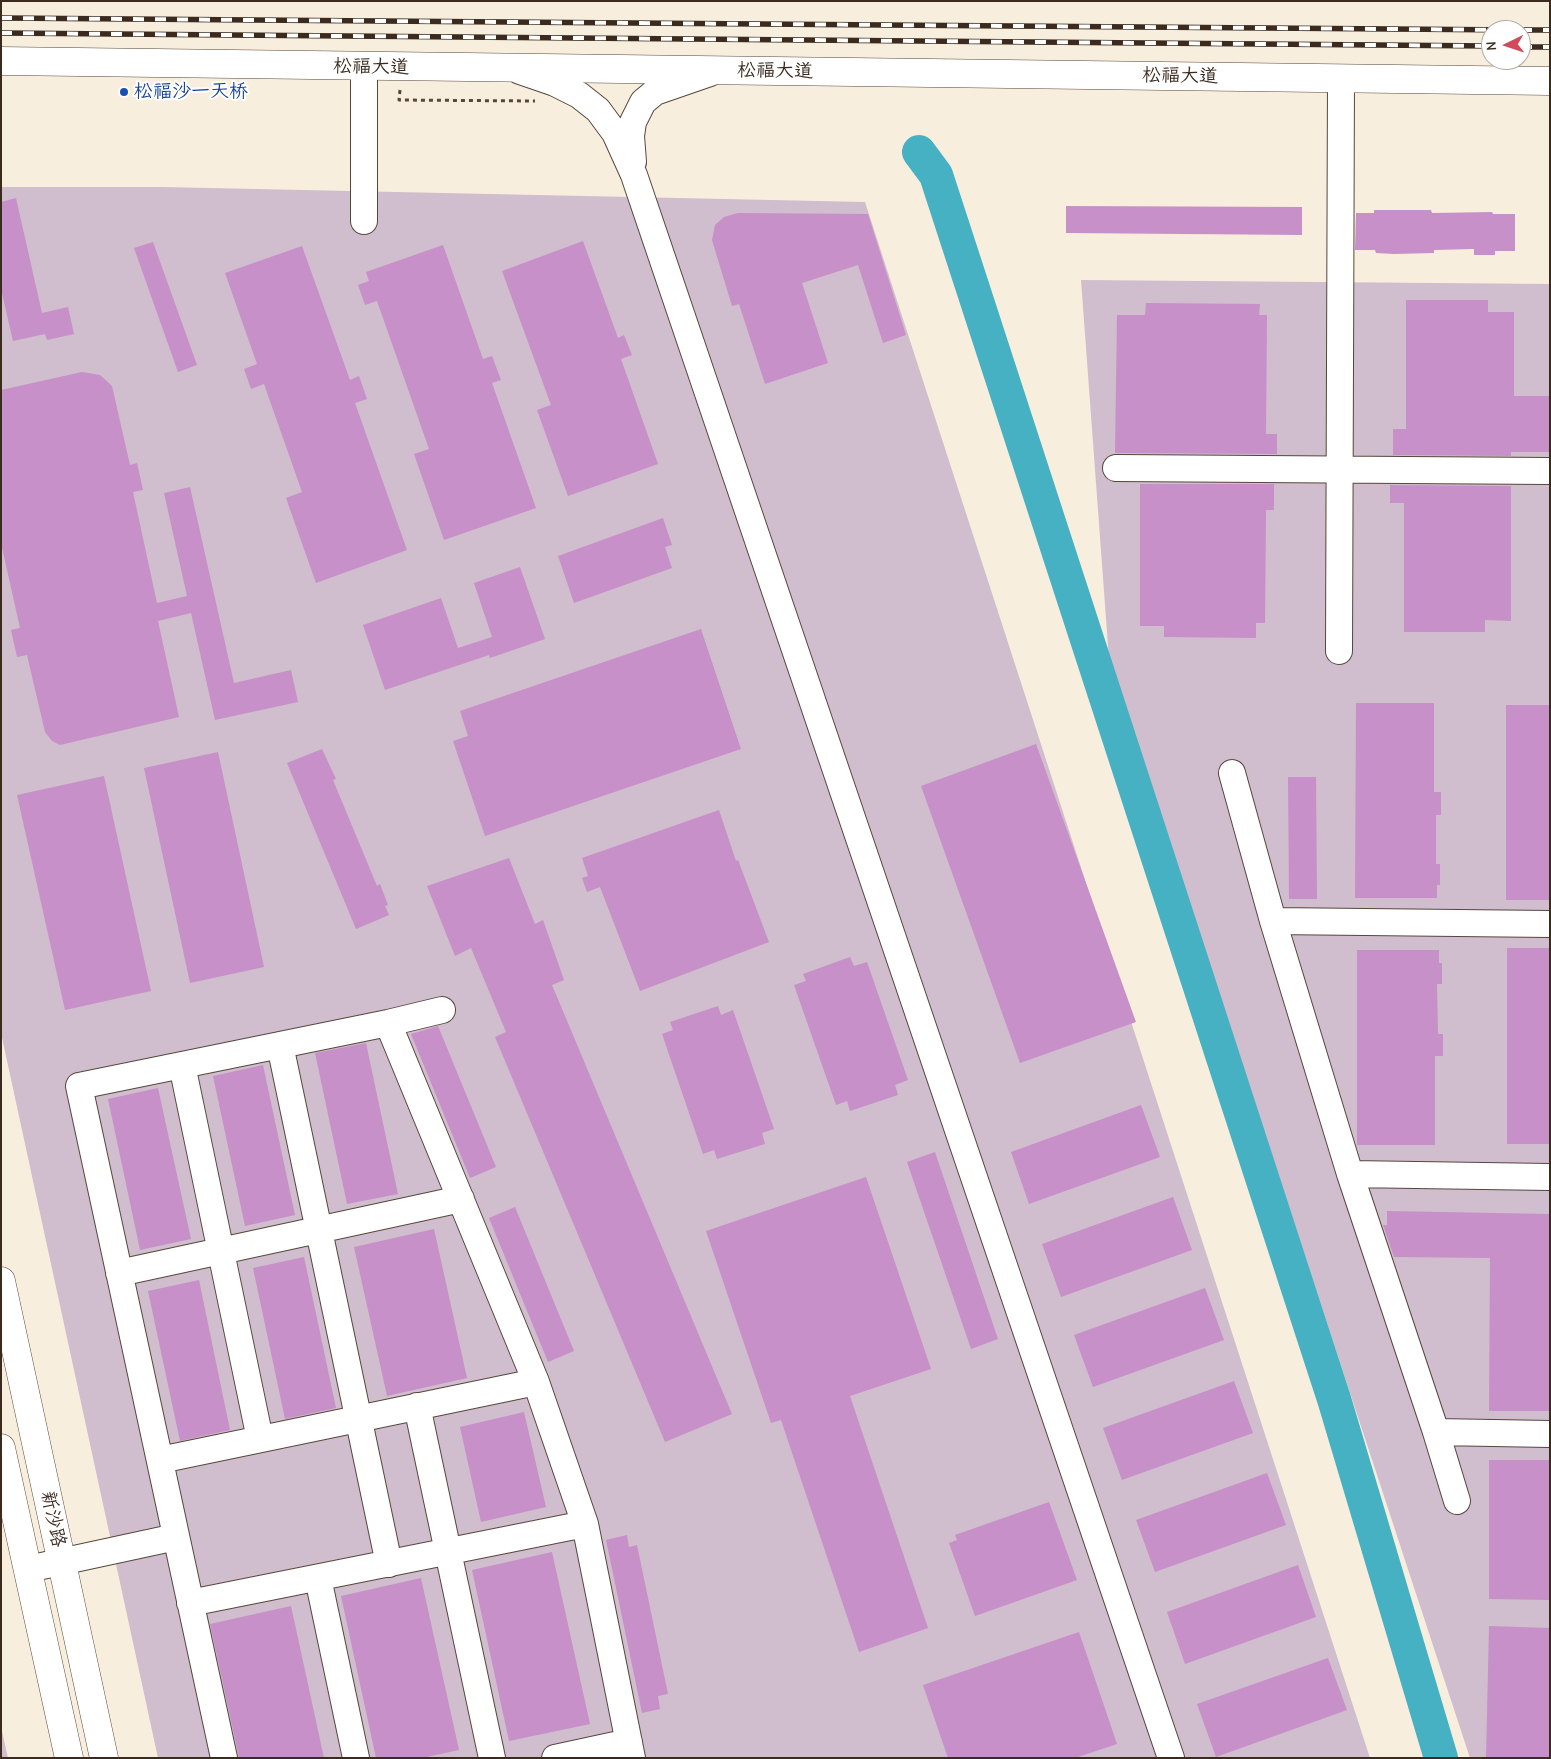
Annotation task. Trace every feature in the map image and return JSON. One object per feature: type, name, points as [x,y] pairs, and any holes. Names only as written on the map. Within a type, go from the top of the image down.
[{"type":"main road","name":"松福大道","points":[[1,62],[1550,81]]},
{"type":"main road","name":"新沙路","points":[[1,1281],[104,1758]]},
{"type":"main road","name":"新沙路","points":[[1,1448],[69,1758]]},
{"type":"street","points":[[364,67],[364,221]]},
{"type":"street","points":[[512,68],[555,83],[579,95],[598,110],[615,133],[634,175],[1171,1758]]},
{"type":"street","points":[[634,175],[631,136],[633,122],[643,102],[655,92],[671,85],[720,70]]},
{"type":"street","points":[[1339,651],[1341,78]]},
{"type":"street","points":[[1116,468],[1550,471]]},
{"type":"street","points":[[1232,773],[1273,921],[1350,1174],[1436,1432],[1457,1502]]},
{"type":"street","points":[[1273,921],[1550,924]]},
{"type":"street","points":[[224,1758],[79,1086],[388,1023],[442,1010]]},
{"type":"street","points":[[388,1023],[536,1382],[585,1524],[630,1750],[554,1758]]},
{"type":"street","points":[[280,1045],[389,1564]]},
{"type":"street","points":[[182,1065],[260,1439]]},
{"type":"street","points":[[1350,1174],[1550,1177]]},
{"type":"street","points":[[120,1273],[461,1199]]},
{"type":"street","points":[[160,1460],[536,1382]]},
{"type":"street","points":[[417,1406],[492,1758]]},
{"type":"street","points":[[1436,1432],[1550,1434]]},
{"type":"street","points":[[190,1604],[585,1524]]},
{"type":"street","points":[[28,1569],[176,1536]]},
{"type":"street","points":[[318,1578],[356,1758]]},
{"type":"path","points":[[400,90],[400,100],[541,101]]},
{"type":"shaded area","points":[[1,187],[162,187],[865,202],[1370,1758],[158,1758],[1,1033]]},
{"type":"shaded area","points":[[1081,280],[1550,284],[1550,1758],[1470,1758],[1109,659]]},
{"type":"shaded area","points":[[1,1727],[8,1758],[1,1758]]},
{"type":"building","points":[[16,198],[42,313],[68,307],[74,334],[47,340],[45,334],[13,341],[1,289],[1,202]]},
{"type":"building","points":[[1066,206],[1302,207],[1302,235],[1066,233]]},
{"type":"building","points":[[1374,210],[1431,210],[1432,213],[1492,212],[1493,214],[1515,214],[1515,251],[1495,251],[1495,255],[1474,255],[1474,249],[1394,254],[1376,253],[1375,250],[1355,250],[1356,213],[1374,213]]},
{"type":"building","points":[[738,213],[868,214],[906,335],[883,343],[858,265],[802,283],[828,363],[765,384],[739,304],[732,306],[712,240],[715,225],[724,217]]},
{"type":"building","points":[[583,241],[618,338],[624,335],[632,355],[621,359],[658,464],[568,496],[537,410],[551,405],[502,271]]},
{"type":"building","points":[[153,242],[197,365],[178,372],[134,248]]},
{"type":"building","points":[[443,245],[483,359],[492,356],[501,380],[492,383],[536,508],[444,540],[414,454],[429,449],[377,301],[365,305],[358,285],[369,281],[366,272]]},
{"type":"building","points":[[302,246],[350,380],[359,376],[367,399],[355,403],[407,550],[316,583],[286,498],[302,492],[264,384],[251,389],[244,369],[257,364],[225,273]]},
{"type":"building","points":[[1406,300],[1488,300],[1488,312],[1514,312],[1514,396],[1550,396],[1550,452],[1511,452],[1511,456],[1393,455],[1393,429],[1406,429]]},
{"type":"building","points":[[1146,303],[1260,304],[1259,315],[1267,315],[1266,434],[1277,434],[1277,454],[1115,453],[1117,315],[1145,315]]},
{"type":"building","points":[[82,372],[100,375],[112,386],[130,465],[137,463],[143,490],[133,492],[157,603],[187,596],[164,493],[190,487],[234,683],[291,670],[298,702],[215,720],[191,613],[158,621],[179,717],[60,745],[52,741],[45,732],[27,655],[17,657],[11,630],[20,628],[1,543],[1,390]]},
{"type":"building","points":[[1140,484],[1274,484],[1274,510],[1266,510],[1265,623],[1256,623],[1256,638],[1164,637],[1164,626],[1140,626]]},
{"type":"building","points":[[1390,485],[1511,486],[1511,621],[1485,620],[1485,632],[1404,632],[1404,503],[1390,503]]},
{"type":"building","points":[[663,518],[672,545],[665,547],[672,568],[574,603],[558,556]]},
{"type":"building","points":[[520,567],[545,639],[490,658],[489,655],[385,690],[363,625],[441,598],[458,648],[492,637],[474,583]]},
{"type":"building","points":[[701,629],[741,749],[485,836],[453,741],[468,736],[460,711]]},
{"type":"building","points":[[1356,703],[1434,703],[1434,792],[1441,792],[1441,815],[1436,815],[1436,864],[1440,864],[1440,885],[1437,885],[1437,898],[1355,898]]},
{"type":"building","points":[[1506,705],[1550,705],[1550,900],[1506,900]]},
{"type":"building","points":[[1036,744],[1136,1022],[1020,1063],[921,786]]},
{"type":"building","points":[[322,749],[336,779],[333,780],[377,886],[380,884],[388,905],[385,906],[389,915],[356,929],[287,763]]},
{"type":"building","points":[[218,752],[264,967],[190,983],[144,768]]},
{"type":"building","points":[[104,776],[151,991],[65,1010],[17,795]]},
{"type":"building","points":[[1288,777],[1316,777],[1317,899],[1289,899]]},
{"type":"building","points":[[719,810],[736,861],[738,860],[769,942],[640,991],[600,887],[587,892],[582,878],[588,876],[582,858]]},
{"type":"building","points":[[509,858],[535,924],[543,920],[564,980],[552,985],[732,1414],[665,1442],[495,1037],[506,1032],[471,948],[455,956],[427,886]]},
{"type":"building","points":[[1507,948],[1550,948],[1550,1144],[1507,1144]]},
{"type":"building","points":[[1357,950],[1439,950],[1439,963],[1442,963],[1442,984],[1437,984],[1438,1034],[1443,1034],[1443,1056],[1435,1056],[1435,1145],[1357,1145]]},
{"type":"building","points":[[850,957],[854,966],[867,962],[908,1080],[895,1085],[898,1095],[850,1111],[847,1101],[836,1105],[794,985],[806,981],[803,974]]},
{"type":"building","points":[[718,1006],[721,1015],[733,1010],[774,1129],[762,1133],[765,1144],[717,1159],[714,1150],[703,1154],[662,1034],[673,1030],[670,1022]]},
{"type":"building","points":[[438,1026],[496,1167],[470,1178],[411,1034]]},
{"type":"building","points":[[366,1043],[398,1194],[347,1204],[315,1053]]},
{"type":"building","points":[[263,1065],[295,1215],[245,1226],[213,1076]]},
{"type":"building","points":[[158,1088],[191,1239],[140,1250],[108,1099]]},
{"type":"building","points":[[1141,1105],[1160,1157],[1029,1204],[1011,1152]]},
{"type":"building","points":[[935,1152],[998,1339],[971,1349],[907,1162]]},
{"type":"building","points":[[866,1177],[931,1369],[850,1396],[928,1628],[859,1652],[781,1420],[771,1423],[706,1231]]},
{"type":"building","points":[[1173,1197],[1192,1250],[1061,1297],[1042,1244]]},
{"type":"building","points":[[515,1207],[574,1351],[548,1362],[489,1218]]},
{"type":"building","points":[[1387,1211],[1550,1214],[1550,1411],[1489,1411],[1490,1258],[1394,1257],[1383,1225],[1387,1225]]},
{"type":"building","points":[[434,1229],[467,1378],[387,1396],[354,1247]]},
{"type":"building","points":[[304,1257],[336,1408],[285,1419],[253,1268]]},
{"type":"building","points":[[199,1280],[230,1430],[180,1441],[148,1291]]},
{"type":"building","points":[[1205,1288],[1224,1340],[1093,1387],[1074,1335]]},
{"type":"building","points":[[1234,1381],[1253,1433],[1122,1480],[1103,1428]]},
{"type":"building","points":[[524,1412],[546,1507],[481,1522],[460,1427]]},
{"type":"building","points":[[1489,1460],[1550,1460],[1550,1600],[1489,1599]]},
{"type":"building","points":[[1267,1473],[1286,1525],[1155,1572],[1136,1520]]},
{"type":"building","points":[[1049,1502],[1077,1580],[975,1616],[949,1543],[957,1540],[955,1535]]},
{"type":"building","points":[[627,1535],[629,1547],[637,1545],[668,1694],[658,1696],[660,1709],[642,1713],[606,1540]]},
{"type":"building","points":[[552,1552],[590,1724],[509,1741],[472,1570]]},
{"type":"building","points":[[1298,1565],[1316,1617],[1185,1664],[1167,1612]]},
{"type":"building","points":[[421,1578],[459,1750],[422,1758],[376,1758],[341,1596]]},
{"type":"building","points":[[291,1606],[324,1758],[239,1758],[210,1624]]},
{"type":"building","points":[[1489,1626],[1550,1628],[1550,1758],[1486,1758]]},
{"type":"building","points":[[1079,1632],[1117,1744],[1075,1758],[948,1758],[923,1685]]},
{"type":"building","points":[[1328,1658],[1347,1710],[1216,1757],[1197,1704]]},
{"type":"waterway","points":[[919,152],[936,175],[1334,1399],[1441,1758]]},
{"type":"railway","points":[[1,18],[1481,30]]},
{"type":"railway","points":[[1531,30],[1550,30]]},
{"type":"railway","points":[[1,33],[1481,46]]},
{"type":"railway","points":[[1531,47],[1550,47]]},
{"type":"place","name":"松福沙一天桥","points":[[124,92]]}]
